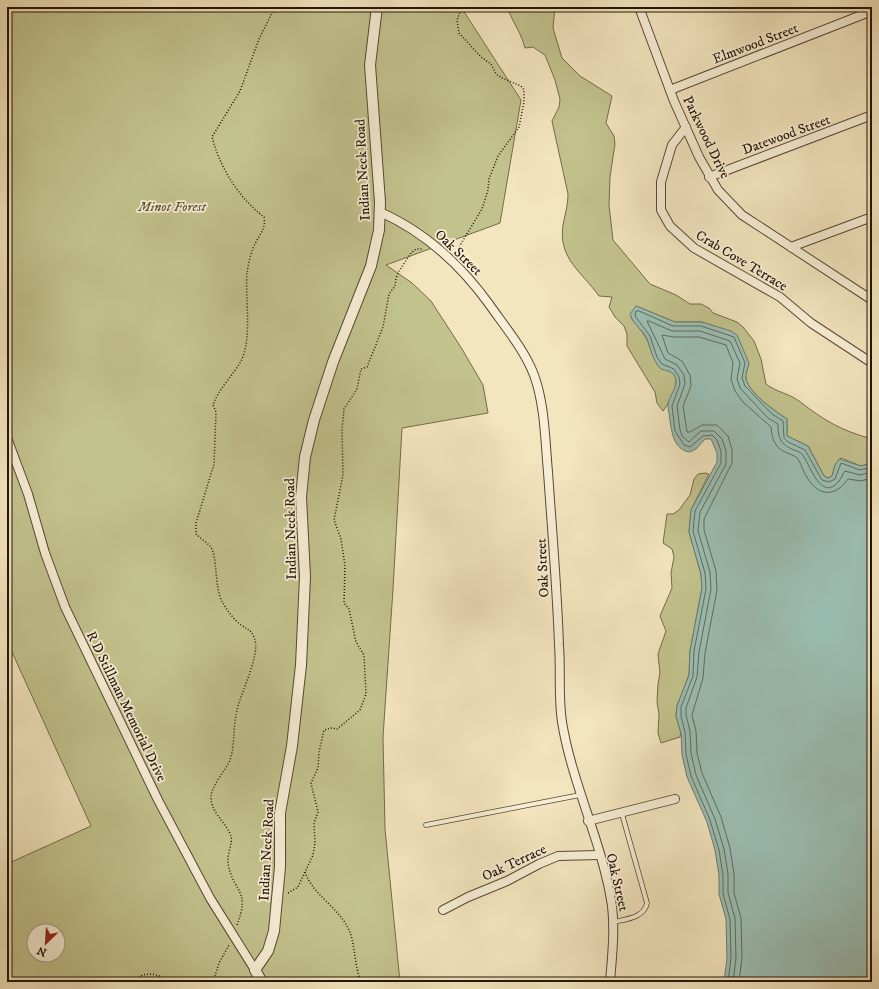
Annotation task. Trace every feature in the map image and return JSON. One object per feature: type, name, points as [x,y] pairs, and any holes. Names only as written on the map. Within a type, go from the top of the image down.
[{"type":"street","name":"Indian Neck Road","points":[[255,970],[266,955],[272,942],[275,924],[278,892],[280,813],[292,746],[302,660],[305,590],[302,511],[303,470],[310,433],[325,384],[371,266],[378,240],[380,212],[370,65],[377,7]]},
{"type":"street","name":"Parkwood Drive","points":[[639,7],[670,90],[709,177],[723,196],[737,211],[872,300]]},
{"type":"street","name":"Elmwood Street","points":[[670,90],[872,11]]},
{"type":"street","name":"Datewood Street","points":[[709,177],[872,115]]},
{"type":"street","name":"Crab Cove Terrace","points":[[686,126],[672,146],[661,182],[662,210],[670,226],[694,248],[780,297],[811,323],[872,363]]},
{"type":"street","name":"Oak Street","points":[[380,212],[417,232],[449,258],[475,284],[518,344],[531,370],[539,392],[544,429],[554,550],[560,647],[561,712],[567,746],[580,795],[609,891],[613,923],[610,982]]},
{"type":"street","points":[[791,247],[872,218]]},
{"type":"street","name":"R D Stillman Memorial Drive","points":[[7,438],[28,494],[45,553],[65,607],[158,800],[210,898],[255,970]]},
{"type":"street","points":[[588,821],[622,814],[675,799]]},
{"type":"street","name":"Oak Terrace","points":[[443,910],[468,897],[508,881],[539,864],[558,856],[599,855]]},
{"type":"street","points":[[255,970],[262,982]]},
{"type":"lane","points":[[426,825],[580,795]]},
{"type":"lane","points":[[613,923],[640,915],[647,903],[622,814]]},
{"type":"path","points":[[213,982],[219,963],[234,936],[243,909],[243,898],[228,862],[232,839],[227,827],[211,806],[211,794],[229,762],[234,746],[235,715],[254,658],[256,646],[249,629],[241,624],[222,602],[217,590],[214,556],[210,546],[196,534],[196,523],[214,464],[216,412],[213,405],[216,397],[228,382],[242,359],[246,344],[247,274],[256,242],[265,224],[264,217],[255,210],[232,182],[223,166],[212,137],[240,91],[259,39],[275,7]]},
{"type":"path","points":[[449,258],[456,252],[479,216],[488,190],[489,179],[498,156],[519,127],[524,102],[524,90],[521,86],[496,74],[491,64],[481,57],[459,33],[457,20],[462,7]]},
{"type":"path","points":[[278,892],[288,893],[298,887],[313,855],[315,843],[314,823],[318,812],[311,783],[318,768],[319,752],[324,730],[331,728],[338,729],[344,724],[360,710],[366,694],[364,655],[356,642],[349,609],[344,603],[343,578],[345,566],[341,539],[334,520],[343,475],[342,430],[344,409],[356,389],[361,369],[367,367],[383,327],[389,294],[395,286],[399,271],[411,253],[416,249],[424,249]]},
{"type":"path","points":[[305,872],[308,881],[317,893],[348,927],[351,935],[354,962],[361,982]]},
{"type":"path","points":[[131,982],[140,975],[153,974],[170,982]]},
{"type":"path","points":[[51,982],[63,980],[71,982]]},
{"type":"green space","name":"Minot Forest","points":[[7,7],[461,7],[521,100],[500,223],[386,265],[412,283],[431,301],[483,385],[488,413],[402,428],[383,737],[385,829],[400,982],[7,982],[7,864],[91,826],[7,641]]},
{"type":"green space","points":[[507,7],[555,7],[553,28],[562,58],[580,76],[612,96],[606,123],[614,136],[615,144],[610,177],[609,205],[613,240],[650,284],[676,295],[690,304],[701,304],[709,308],[713,313],[737,322],[743,327],[754,341],[761,359],[766,384],[795,399],[833,424],[872,439],[872,463],[861,466],[841,458],[835,465],[832,476],[828,478],[824,476],[808,446],[787,436],[787,419],[776,412],[752,390],[746,379],[749,363],[716,327],[702,322],[675,322],[636,306],[631,318],[646,338],[659,366],[671,372],[675,377],[675,388],[663,411],[657,403],[655,392],[627,346],[627,334],[624,326],[615,317],[609,307],[612,297],[599,296],[573,264],[564,247],[562,237],[568,194],[552,121],[559,107],[560,99],[555,80],[545,55],[533,47],[525,48]]},
{"type":"green space","points":[[698,474],[709,474],[691,510],[689,532],[701,574],[702,588],[690,651],[689,675],[677,706],[676,716],[681,733],[680,737],[661,743],[658,733],[659,714],[657,702],[660,673],[658,654],[666,631],[660,616],[672,588],[671,573],[674,557],[672,549],[663,543],[667,514],[673,514],[679,510],[690,495],[694,479]]},
{"type":"water","points":[[636,306],[675,322],[702,322],[731,331],[737,335],[749,363],[746,373],[748,384],[757,396],[787,419],[787,436],[808,446],[824,476],[828,478],[832,476],[835,465],[839,459],[861,466],[872,463],[872,982],[724,982],[727,958],[726,919],[719,894],[719,875],[715,850],[707,822],[687,777],[682,755],[681,733],[676,716],[677,706],[689,675],[690,651],[702,588],[701,574],[689,532],[691,510],[717,462],[717,453],[711,439],[705,439],[696,449],[690,452],[680,448],[677,444],[672,431],[668,406],[669,400],[676,385],[675,378],[672,373],[660,368],[657,365],[647,339],[633,321],[630,314]]}]
